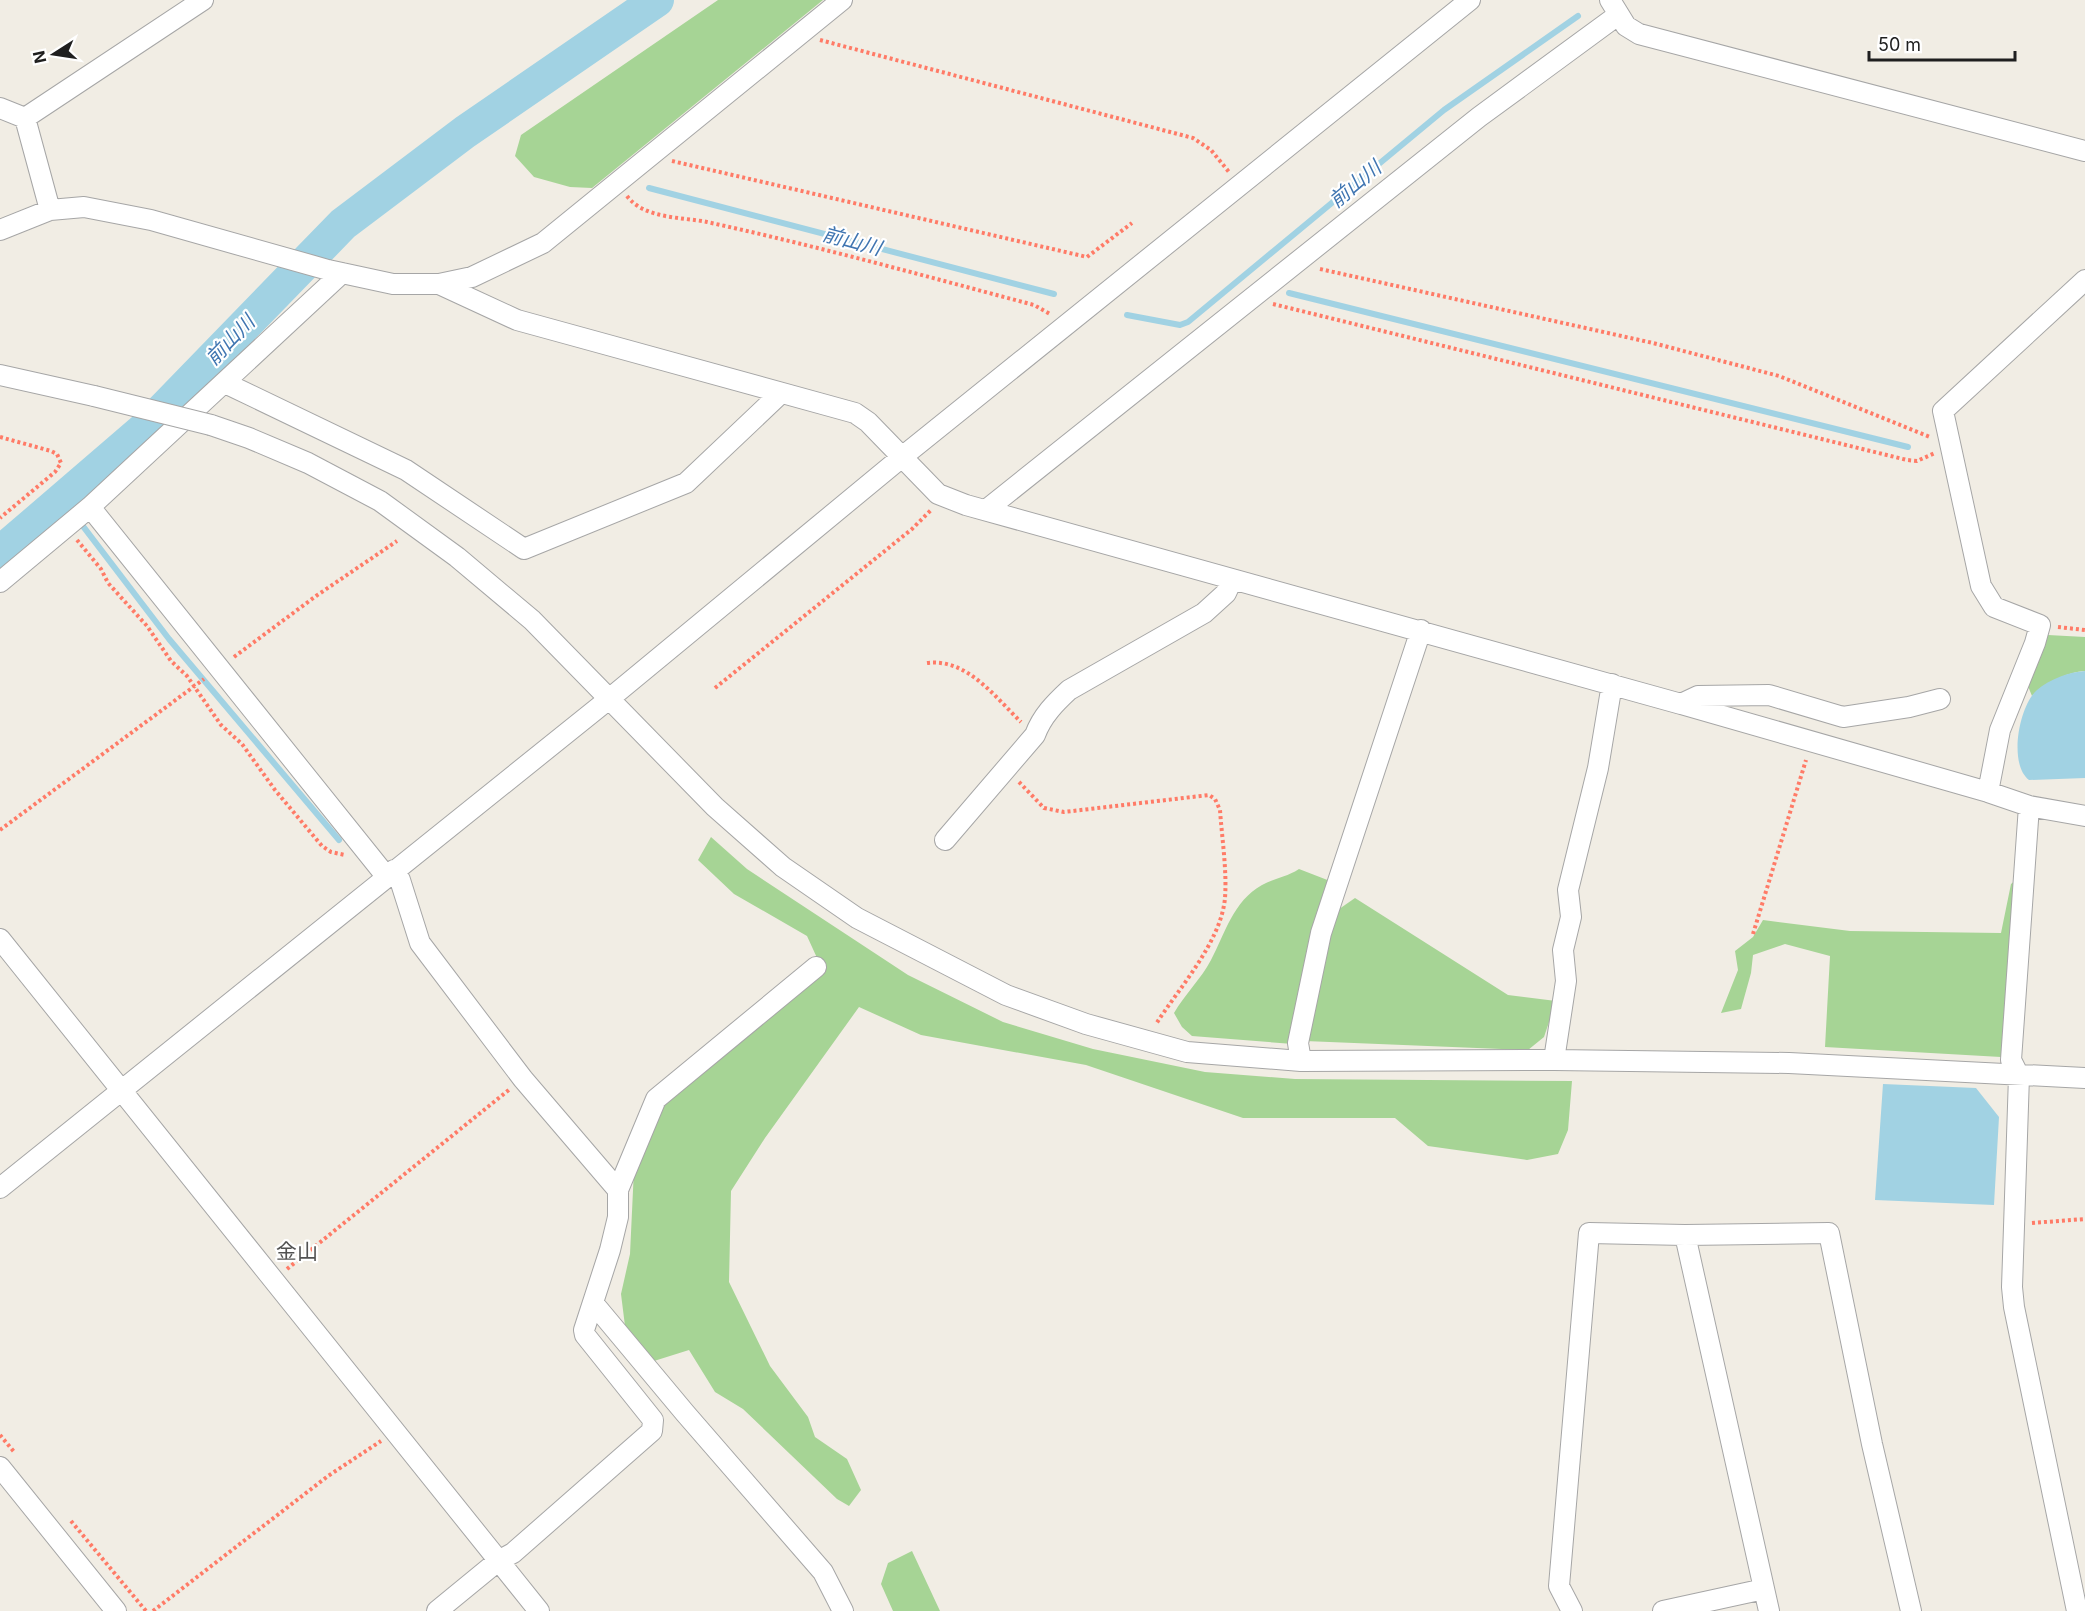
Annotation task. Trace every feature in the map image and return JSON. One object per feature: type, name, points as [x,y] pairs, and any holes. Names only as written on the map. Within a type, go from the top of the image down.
[{"type":"street","points":[[25,118],[203,0]]},
{"type":"street","points":[[0,230],[50,210],[84,207],[150,220],[276,256],[393,284],[439,284],[472,277],[543,243],[842,0]]},
{"type":"street","points":[[0,1188],[609,699],[902,457],[1470,0]]},
{"type":"street","points":[[986,510],[1614,7],[1626,26],[1639,34],[2085,151]]},
{"type":"street","points":[[0,108],[25,118]]},
{"type":"street","points":[[25,118],[50,210]]},
{"type":"street","points":[[0,582],[90,507],[225,383],[335,271]]},
{"type":"street","points":[[1988,792],[2000,730],[2036,644],[2040,625],[1994,607],[1981,586],[1943,411],[2085,280]]},
{"type":"street","points":[[439,284],[517,320],[855,413],[938,494],[986,510],[1612,684],[1988,792],[2029,806],[2085,816]]},
{"type":"street","points":[[0,375],[211,425],[308,463],[380,501],[457,557],[532,620],[715,807],[783,867],[857,918],[1006,995],[1086,1024],[1187,1052],[1301,1061],[1554,1060],[1789,1063],[2085,1078]]},
{"type":"street","points":[[225,383],[406,470],[524,549],[686,483],[781,393]]},
{"type":"street","points":[[90,507],[369,855],[400,880],[420,943],[523,1079],[618,1190]]},
{"type":"street","points":[[945,840],[1006,769],[1055,702],[1069,690],[1204,613],[1226,593],[1232,579]]},
{"type":"street","points":[[1301,1061],[1298,1043],[1321,933],[1421,630]]},
{"type":"street","points":[[1554,1060],[1566,981],[1563,950],[1571,917],[1568,890],[1598,768],[1612,684]]},
{"type":"street","points":[[1681,704],[1698,696],[1769,695],[1843,717],[1910,707],[1940,699]]},
{"type":"street","points":[[2029,806],[2011,1060],[2019,1076],[2014,1307],[2078,1611]]},
{"type":"street","points":[[0,939],[275,1278],[539,1611]]},
{"type":"street","points":[[437,1611],[498,1561],[513,1553],[531,1538],[646,1438],[654,1426],[653,1420],[585,1335],[585,1324],[594,1304],[618,1217],[618,1190],[656,1099],[816,967]]},
{"type":"street","points":[[1572,1611],[1559,1586],[1589,1233],[1685,1236],[1829,1233],[1872,1444],[1911,1611]]},
{"type":"street","points":[[1685,1236],[1769,1611]]},
{"type":"street","points":[[594,1304],[823,1572],[843,1611]]},
{"type":"street","points":[[0,1467],[116,1611]]},
{"type":"street","points":[[1663,1611],[1764,1589]]},
{"type":"path","points":[[807,28],[814,38],[829,44],[1193,138],[1211,150],[1239,184]]},
{"type":"path","points":[[658,150],[667,159],[682,165],[1087,257],[1132,223]]},
{"type":"path","points":[[617,183],[630,201],[659,215],[779,238],[1034,305],[1054,316],[1063,327]]},
{"type":"path","points":[[1298,261],[1300,264],[1653,344],[1779,376],[1950,446]]},
{"type":"path","points":[[1253,297],[1907,460],[1917,461],[1950,446]]},
{"type":"path","points":[[0,437],[51,451],[57,454],[61,463],[55,472],[0,518]]},
{"type":"path","points":[[715,688],[912,529],[931,511],[938,494]]},
{"type":"path","points":[[66,527],[101,569],[108,584],[147,626],[221,725],[242,744],[275,790],[322,846],[330,852],[363,858],[369,855]]},
{"type":"path","points":[[230,659],[316,596],[397,541]]},
{"type":"path","points":[[2040,625],[2085,630]]},
{"type":"path","points":[[927,663],[942,663],[970,672],[1025,727],[1036,731]]},
{"type":"path","points":[[0,830],[211,674]]},
{"type":"path","points":[[1753,934],[1805,766],[1810,741]]},
{"type":"path","points":[[1006,769],[1044,808],[1064,812],[1209,795],[1215,800],[1220,810],[1225,898],[1221,916],[1211,940],[1156,1024],[1150,1042]]},
{"type":"path","points":[[275,1278],[523,1079]]},
{"type":"path","points":[[2014,1224],[2085,1220]]},
{"type":"path","points":[[153,1611],[328,1476],[396,1431]]},
{"type":"path","points":[[0,1435],[21,1460]]},
{"type":"path","points":[[69,1519],[146,1611]]},
{"type":"green space","points":[[718,0],[823,0],[592,188],[570,187],[534,177],[515,156],[521,135]]},
{"type":"green space","points":[[2048,635],[2085,637],[2085,671],[2057,679],[2032,696],[2023,674]]},
{"type":"green space","points":[[711,837],[747,869],[908,975],[1003,1022],[1093,1049],[1205,1072],[1295,1079],[1572,1081],[1568,1130],[1558,1154],[1527,1160],[1428,1146],[1395,1118],[1243,1118],[1086,1065],[921,1035],[859,1007],[765,1138],[731,1191],[729,1282],[770,1366],[808,1417],[815,1437],[847,1459],[861,1490],[849,1506],[837,1499],[743,1409],[715,1392],[689,1350],[654,1361],[625,1326],[621,1294],[630,1254],[634,1169],[657,1106],[823,971],[807,936],[734,894],[698,860]]},
{"type":"green space","points":[[1299,869],[1330,881],[1293,1044],[1192,1036],[1182,1027],[1174,1013],[1207,967],[1237,909],[1252,892],[1262,885]]},
{"type":"green space","points":[[2017,879],[2005,1051],[2001,1057],[1825,1047],[1830,956],[1785,944],[1753,955],[1751,973],[1741,1009],[1721,1013],[1738,970],[1735,951],[1753,937],[1763,920],[1850,931],[2001,933],[2011,884]]},
{"type":"green space","points":[[1355,898],[1508,995],[1556,1001],[1544,1037],[1528,1050],[1305,1041],[1332,914]]},
{"type":"green space","points":[[912,1551],[940,1611],[893,1611],[881,1584],[888,1563]]},
{"type":"water","points":[[2085,671],[2085,778],[2029,780],[2019,761],[2018,749],[2018,735],[2025,709],[2042,686],[2054,679]]},
{"type":"water","points":[[1883,1084],[1976,1088],[1999,1117],[1994,1205],[1875,1200]]},
{"type":"waterway","name":"前山川","points":[[0,553],[142,431],[343,224],[465,132],[657,0]]},
{"type":"waterway","name":"前山川","points":[[1127,315],[1180,325],[1188,322],[1444,110],[1578,16]]},
{"type":"waterway","name":"前山川","points":[[465,132],[479,137]]},
{"type":"waterway","name":"前山川","points":[[649,188],[1054,294]]},
{"type":"waterway","points":[[1289,293],[1908,447]]},
{"type":"waterway","points":[[63,500],[169,639],[339,840]]},
{"type":"district","name":"金山","points":[[297,1251]]}]
